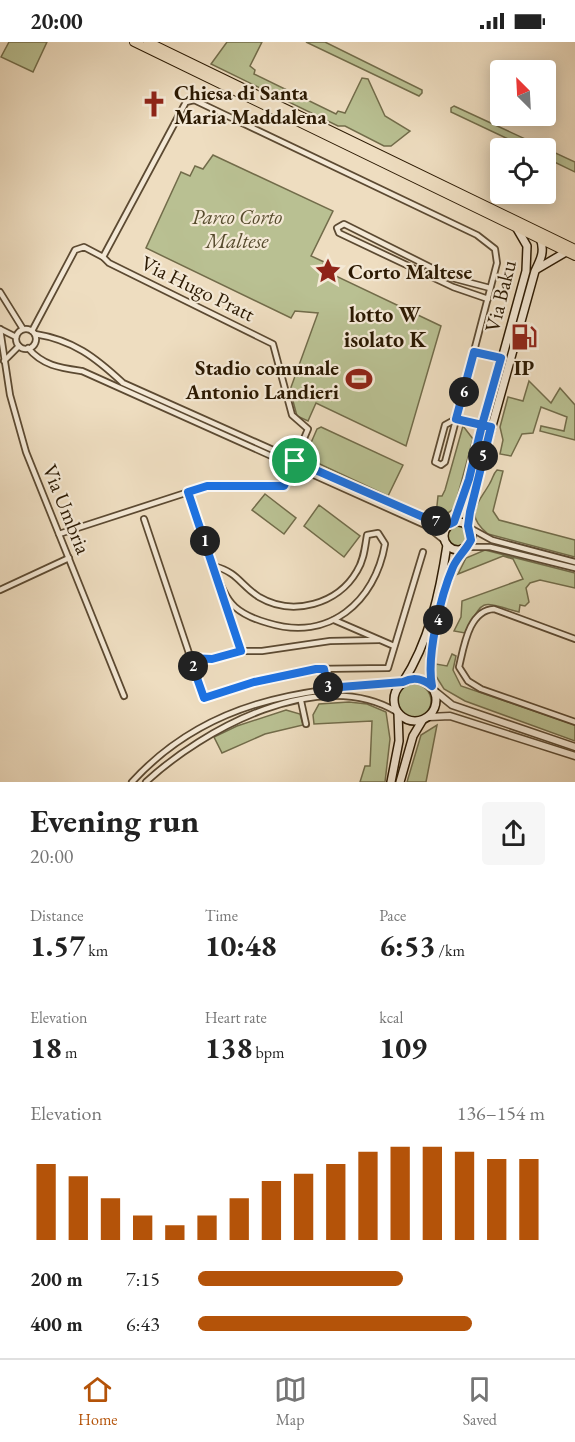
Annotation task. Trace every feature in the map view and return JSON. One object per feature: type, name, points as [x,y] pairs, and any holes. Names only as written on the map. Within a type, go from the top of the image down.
[{"type":"main road","points":[[134,42],[516,227],[542,234],[575,256]]},
{"type":"main road","points":[[148,42],[575,249]]},
{"type":"main road","name":"Via Baku","points":[[516,227],[524,239],[528,252]]},
{"type":"main road","name":"Via Baku","points":[[452,523],[469,479],[526,271],[528,252],[531,243],[542,234]]},
{"type":"main road","name":"Via Baku","points":[[469,527],[491,427],[534,271],[543,250],[542,234]]},
{"type":"main road","name":"Via Baku","points":[[534,271],[566,252]]},
{"type":"main road","points":[[391,782],[399,741],[394,695],[419,657],[444,570],[446,543],[444,532],[452,523],[469,527],[472,536],[452,569],[430,658],[436,708],[413,736],[400,782]]},
{"type":"main road","points":[[446,543],[454,549],[464,548]]},
{"type":"main road","points":[[403,682],[414,679],[423,680],[434,689]]},
{"type":"main road","points":[[397,712],[410,721],[426,719]]},
{"type":"street","points":[[103,256],[186,102],[191,99],[485,239],[495,249],[497,258],[488,299],[456,419],[445,462],[437,464],[435,457],[444,427],[456,419],[491,427]]},
{"type":"street","points":[[488,299],[443,283],[339,234],[337,228],[344,224],[452,278],[490,288]]},
{"type":"street","name":"Via Hugo Pratt","points":[[33,332],[75,250],[84,247],[103,256],[109,263],[273,345],[292,415],[308,429],[294,464]]},
{"type":"street","points":[[0,292],[23,329],[56,337],[93,355],[123,383],[425,525],[446,543]]},
{"type":"street","points":[[0,329],[16,337],[19,346]]},
{"type":"street","name":"Via Umbria","points":[[0,329],[4,361],[19,432],[124,696]]},
{"type":"street","points":[[16,337],[23,329]]},
{"type":"street","points":[[28,348],[35,342],[33,332]]},
{"type":"street","points":[[19,346],[28,348],[44,362],[59,368],[82,371],[294,464],[430,520],[452,523]]},
{"type":"street","points":[[4,361],[19,346]]},
{"type":"street","points":[[474,352],[501,358]]},
{"type":"street","points":[[59,534],[207,486],[284,486],[294,464]]},
{"type":"street","points":[[188,492],[241,651]]},
{"type":"street","points":[[144,519],[204,698],[254,682],[324,669],[388,668],[423,552]]},
{"type":"street","points":[[469,527],[492,540],[575,562]]},
{"type":"street","points":[[214,566],[233,573],[260,597],[274,603],[304,606],[327,600],[343,587],[357,571],[367,535],[378,533],[385,544],[382,560],[370,588],[345,614],[334,620],[294,628],[255,619],[236,608],[217,577]]},
{"type":"street","points":[[464,548],[490,547],[575,568]]},
{"type":"street","points":[[0,590],[69,558]]},
{"type":"street","points":[[575,639],[494,609],[485,609],[477,614],[465,642],[459,667],[468,681],[481,689],[575,722]]},
{"type":"street","points":[[334,620],[394,646]]},
{"type":"street","points":[[190,658],[212,659],[241,651],[262,651],[330,641],[379,640]]},
{"type":"street","points":[[324,669],[328,688]]},
{"type":"street","points":[[132,782],[186,735],[231,712],[279,697],[328,688],[403,682]]},
{"type":"street","points":[[434,689],[452,705],[575,747]]},
{"type":"street","points":[[146,782],[191,744],[235,720],[266,709],[301,701],[355,697],[384,704],[397,712]]},
{"type":"street","points":[[301,701],[306,724]]},
{"type":"street","points":[[231,712],[235,720]]},
{"type":"street","points":[[426,719],[450,716],[575,756]]},
{"type":"green space","points":[[9,42],[47,42],[33,72],[1,57]]},
{"type":"green space","points":[[227,42],[262,42],[250,66],[255,70],[254,74],[336,114],[338,111],[345,113],[362,78],[368,79],[385,116],[410,131],[391,146],[384,146],[211,64]]},
{"type":"green space","points":[[306,42],[325,42],[422,90],[422,93],[419,96]]},
{"type":"green space","points":[[454,106],[490,123],[490,126],[497,126],[523,138],[506,138],[451,112]]},
{"type":"green space","points":[[556,153],[575,162],[575,172],[556,163]]},
{"type":"green space","name":"Parco Corto Maltese","points":[[213,155],[333,211],[311,256],[324,262],[321,269],[441,326],[406,446],[316,403],[308,421],[297,416],[290,390],[318,313],[295,311],[291,318],[146,248],[181,172],[190,176],[195,166],[203,169]]},
{"type":"green space","points":[[529,381],[551,403],[560,388],[575,405],[575,440],[540,431],[541,426],[564,431],[567,417],[541,407],[533,433],[522,434],[511,456],[500,454],[503,440],[500,427],[508,397],[523,401]]},
{"type":"green space","points":[[463,426],[473,439],[454,509],[443,516],[436,515],[438,496],[442,496],[445,490]]},
{"type":"green space","points":[[321,427],[403,465],[388,496],[309,459],[307,452],[317,429]]},
{"type":"green space","points":[[497,470],[503,471],[493,511],[499,520],[575,540],[575,557],[488,534],[480,527],[476,520],[475,508]]},
{"type":"green space","points":[[265,494],[296,518],[284,534],[252,510]]},
{"type":"green space","points":[[319,505],[360,536],[344,557],[304,526]]},
{"type":"green space","points":[[458,525],[466,528],[469,536],[466,544],[458,547],[450,544],[447,536],[450,528]]},
{"type":"green space","points":[[485,550],[575,573],[575,588],[540,580],[530,583],[526,588],[529,602],[525,606],[520,605],[519,612],[484,605],[476,613],[465,633],[454,631],[461,617],[462,601],[523,579],[513,559],[503,556],[458,574],[466,558]]},
{"type":"green space","points":[[452,654],[456,656],[453,670],[461,686],[575,725],[575,741],[465,701],[444,689],[434,673],[436,664],[447,666]]},
{"type":"green space","points":[[414,684],[426,689],[431,701],[426,713],[414,718],[402,713],[397,701],[402,689]]},
{"type":"green space","points":[[349,702],[367,704],[386,712],[390,739],[385,782],[360,782],[365,766],[370,766],[372,721],[314,724],[313,715],[319,704]]},
{"type":"green space","points":[[286,710],[300,714],[303,725],[265,734],[222,753],[214,737],[237,726]]},
{"type":"green space","points":[[437,725],[426,782],[407,782],[421,735]]},
{"type":"place","name":"Chiesa di Santa Maria Maddalena","points":[[154,104]]},
{"type":"place","name":"Corto Maltese","points":[[328,271]]},
{"type":"place","name":"IP","points":[[524,337]]},
{"type":"place","name":"Stadio comunale Antonio Landieri","points":[[359,379]]},
{"type":"district","name":"lotto W isolato K","points":[[385,326]]},
{"type":"route","points":[[295,461],[284,486],[207,486],[188,492],[241,651],[212,659],[190,658],[204,698],[254,682],[316,669],[324,669],[328,688],[403,682],[414,679],[423,680],[432,686],[430,658],[452,569],[462,549],[469,544],[472,536],[468,526],[470,512],[491,427],[482,425],[501,358],[474,352],[456,419],[482,425],[469,479],[454,522],[450,524],[430,520],[295,461]]}]
